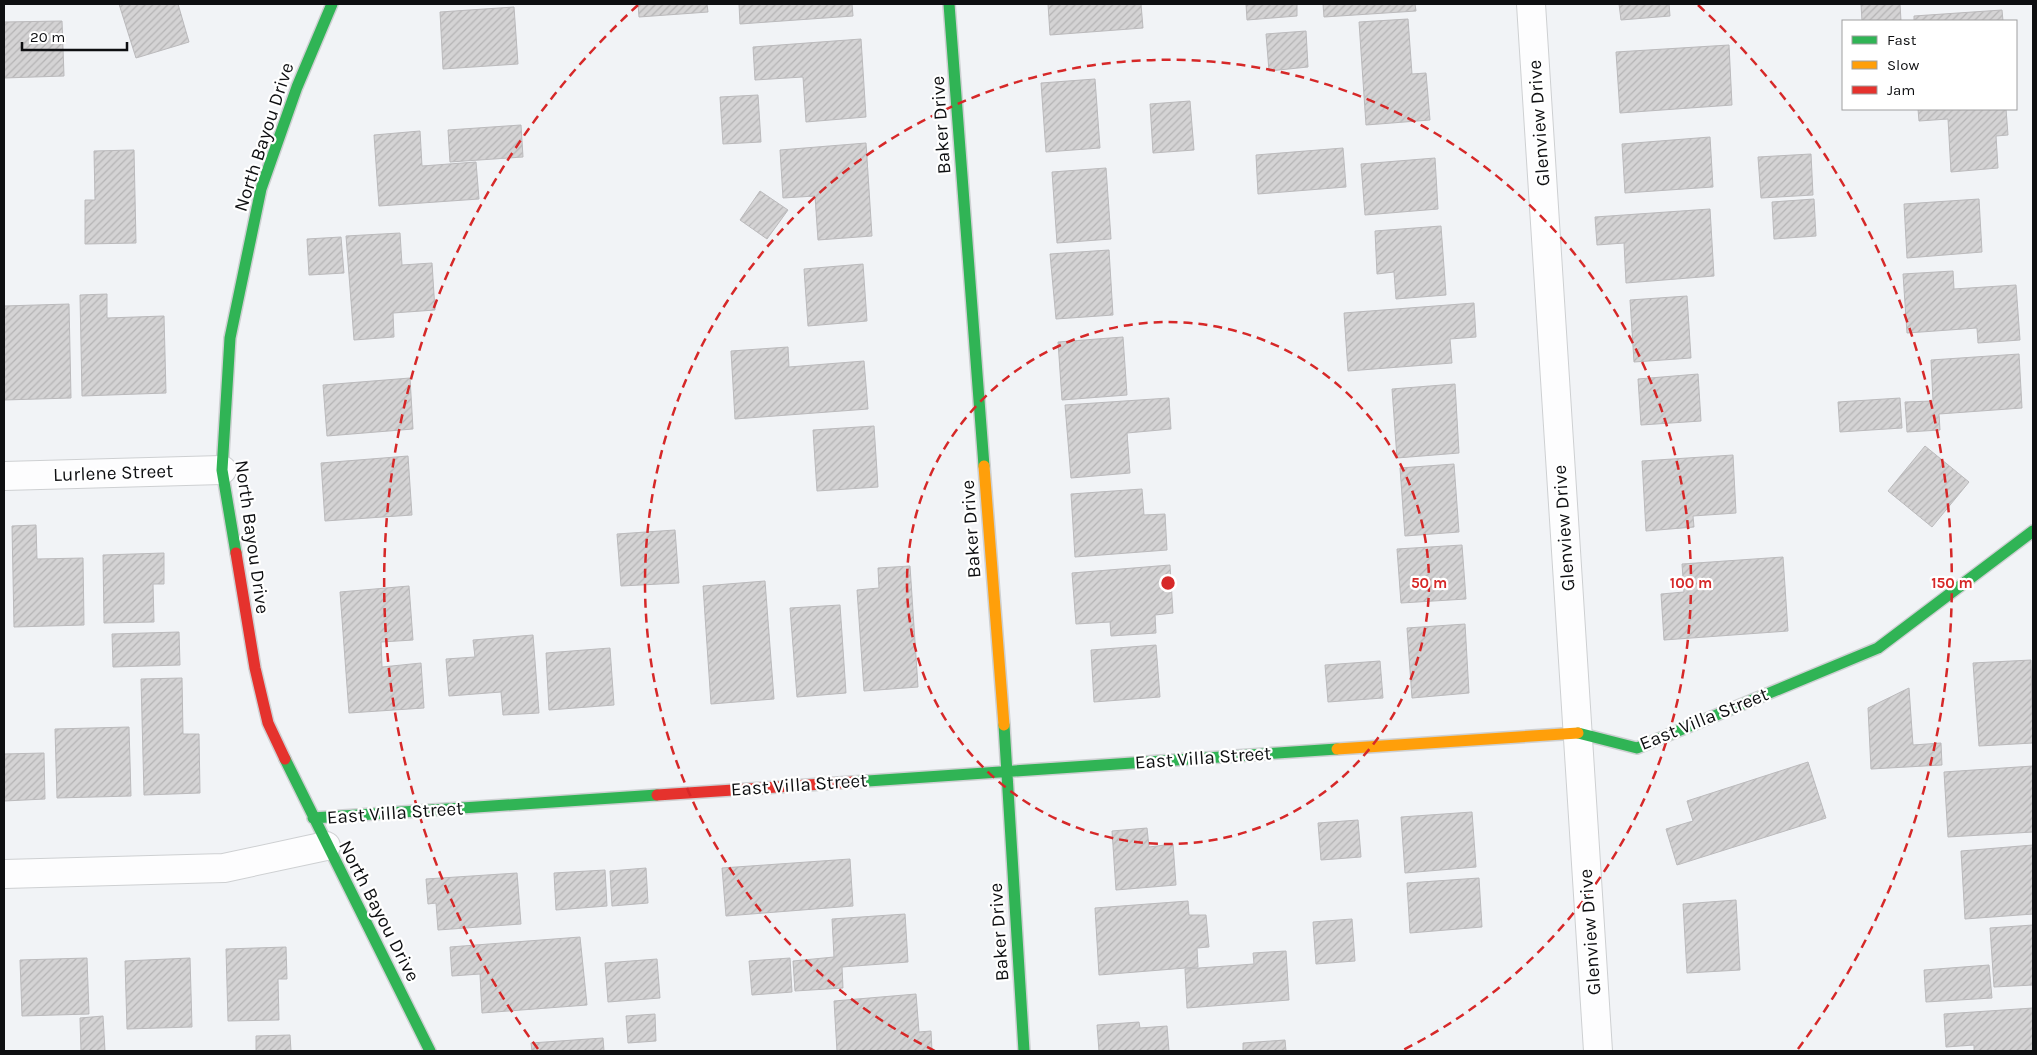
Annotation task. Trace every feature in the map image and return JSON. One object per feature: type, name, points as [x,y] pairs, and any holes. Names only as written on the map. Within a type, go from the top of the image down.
[{"type":"street","name":"North Bayou Drive","points":[[332,4],[297,87],[261,190],[230,338],[222,470],[254,659],[268,723],[326,846],[430,1051]]},
{"type":"street","name":"Baker Drive","points":[[949,4],[1007,771],[1024,1051]]},
{"type":"street","name":"Glenview Drive","points":[[1531,4],[1598,1051]]},
{"type":"street","name":"Lurlene Street","points":[[4,476],[222,470]]},
{"type":"street","name":"East Villa Street","points":[[313,818],[1577,733],[1637,748],[1878,648],[2033,531]]},
{"type":"street","name":"East Villa Street","points":[[4,874],[224,868],[326,846]]},
{"type":"building","points":[[119,4],[178,4],[189,42],[136,58]]},
{"type":"building","points":[[638,4],[707,4],[708,12],[639,17]]},
{"type":"building","points":[[739,4],[852,4],[853,16],[740,24]]},
{"type":"building","points":[[1048,4],[1141,4],[1143,28],[1050,35]]},
{"type":"building","points":[[1246,4],[1297,4],[1297,16],[1247,20]]},
{"type":"building","points":[[1323,4],[1415,4],[1416,11],[1324,17]]},
{"type":"building","points":[[1619,4],[1669,4],[1670,16],[1621,20]]},
{"type":"building","points":[[1861,4],[1900,4],[1901,20],[1862,20]]},
{"type":"building","points":[[514,7],[518,64],[443,69],[440,12]]},
{"type":"building","points":[[2002,10],[2003,20],[1914,20],[1914,16]]},
{"type":"building","points":[[1408,19],[1412,74],[1426,73],[1430,120],[1366,125],[1359,22]]},
{"type":"building","points":[[62,21],[64,76],[4,78],[4,22]]},
{"type":"building","points":[[1306,31],[1308,67],[1269,71],[1266,34]]},
{"type":"building","points":[[861,39],[866,117],[806,122],[803,77],[755,80],[753,47]]},
{"type":"building","points":[[1729,45],[1732,105],[1620,113],[1616,52]]},
{"type":"building","points":[[1095,79],[1100,148],[1046,152],[1041,83]]},
{"type":"building","points":[[758,95],[761,142],[723,144],[720,97]]},
{"type":"building","points":[[1190,101],[1194,150],[1153,153],[1150,104]]},
{"type":"building","points":[[1918,110],[2006,110],[2008,135],[1996,136],[1998,168],[1951,172],[1948,119],[1919,121]]},
{"type":"building","points":[[521,125],[523,157],[450,162],[448,130]]},
{"type":"building","points":[[420,131],[422,166],[476,162],[479,199],[379,206],[374,135]]},
{"type":"building","points":[[1710,137],[1713,187],[1625,193],[1622,144]]},
{"type":"building","points":[[866,143],[872,236],[818,240],[815,196],[783,198],[780,150]]},
{"type":"building","points":[[1343,148],[1346,187],[1258,194],[1256,155]]},
{"type":"building","points":[[134,150],[136,243],[85,244],[85,200],[95,200],[94,151]]},
{"type":"building","points":[[1811,154],[1813,195],[1761,198],[1758,157]]},
{"type":"building","points":[[1435,158],[1438,209],[1365,215],[1361,164]]},
{"type":"building","points":[[1106,168],[1111,239],[1057,243],[1052,172]]},
{"type":"building","points":[[760,191],[788,210],[767,239],[740,220]]},
{"type":"building","points":[[1814,199],[1816,236],[1774,239],[1772,202]]},
{"type":"building","points":[[1979,199],[1982,252],[1907,258],[1904,204]]},
{"type":"building","points":[[1710,209],[1714,276],[1626,283],[1624,243],[1597,245],[1595,217]]},
{"type":"building","points":[[1441,226],[1446,295],[1396,299],[1394,272],[1377,274],[1375,231]]},
{"type":"building","points":[[400,233],[402,265],[432,263],[435,310],[393,313],[394,337],[354,340],[346,236]]},
{"type":"building","points":[[341,237],[344,273],[309,275],[307,239]]},
{"type":"building","points":[[1109,250],[1113,315],[1056,319],[1050,254]]},
{"type":"building","points":[[863,264],[867,321],[808,326],[804,269]]},
{"type":"building","points":[[1953,271],[1954,289],[2016,285],[2020,340],[1978,343],[1977,328],[1907,333],[1903,274]]},
{"type":"building","points":[[107,294],[107,318],[164,316],[166,393],[82,396],[80,295]]},
{"type":"building","points":[[1687,296],[1691,358],[1634,362],[1630,300]]},
{"type":"building","points":[[1474,303],[1476,337],[1450,339],[1452,363],[1348,371],[1344,313]]},
{"type":"building","points":[[69,304],[71,398],[4,400],[4,306]]},
{"type":"building","points":[[1123,337],[1127,395],[1062,400],[1058,342]]},
{"type":"building","points":[[788,347],[789,367],[864,361],[868,409],[735,419],[731,351]]},
{"type":"building","points":[[2019,354],[2022,408],[1939,414],[1940,430],[1907,432],[1905,402],[1933,401],[1931,360]]},
{"type":"building","points":[[1698,374],[1701,421],[1641,425],[1638,379]]},
{"type":"building","points":[[410,378],[413,429],[327,436],[323,385]]},
{"type":"building","points":[[1455,384],[1459,453],[1397,458],[1392,389]]},
{"type":"building","points":[[1169,398],[1171,429],[1127,433],[1130,473],[1071,478],[1065,405]]},
{"type":"building","points":[[1900,398],[1902,428],[1840,432],[1838,402]]},
{"type":"building","points":[[874,426],[878,487],[817,491],[813,430]]},
{"type":"building","points":[[1925,446],[1969,482],[1932,527],[1888,491]]},
{"type":"building","points":[[1733,455],[1736,513],[1693,516],[1694,527],[1646,531],[1642,461]]},
{"type":"building","points":[[408,456],[412,515],[325,521],[321,463]]},
{"type":"building","points":[[1454,464],[1459,532],[1405,536],[1400,468]]},
{"type":"building","points":[[1142,489],[1144,515],[1165,514],[1167,550],[1075,557],[1071,494]]},
{"type":"building","points":[[36,525],[37,559],[83,558],[84,625],[14,627],[12,526]]},
{"type":"building","points":[[675,530],[679,583],[621,586],[617,534]]},
{"type":"building","points":[[1462,545],[1466,599],[1401,603],[1397,549]]},
{"type":"building","points":[[164,553],[164,584],[153,584],[154,622],[104,623],[103,555]]},
{"type":"building","points":[[1783,557],[1788,631],[1664,640],[1661,594],[1684,592],[1682,564]]},
{"type":"building","points":[[1170,565],[1173,613],[1155,615],[1156,633],[1111,636],[1110,622],[1076,624],[1072,573]]},
{"type":"building","points":[[910,566],[918,687],[864,691],[857,590],[879,588],[878,568]]},
{"type":"building","points":[[765,581],[774,699],[711,704],[703,586]]},
{"type":"building","points":[[409,586],[413,640],[381,642],[382,667],[421,663],[424,708],[349,713],[340,592]]},
{"type":"building","points":[[840,605],[846,693],[797,697],[790,608]]},
{"type":"building","points":[[1465,624],[1469,693],[1412,698],[1407,628]]},
{"type":"building","points":[[179,632],[180,665],[113,667],[112,634]]},
{"type":"building","points":[[533,635],[539,713],[503,715],[501,692],[449,696],[446,659],[475,657],[473,640]]},
{"type":"building","points":[[1156,645],[1160,697],[1094,702],[1091,650]]},
{"type":"building","points":[[610,648],[614,705],[549,710],[546,653]]},
{"type":"building","points":[[2031,660],[2033,743],[1979,746],[1973,663]]},
{"type":"building","points":[[1380,661],[1383,698],[1328,702],[1325,665]]},
{"type":"building","points":[[182,678],[183,734],[199,734],[200,793],[144,795],[141,679]]},
{"type":"building","points":[[1909,688],[1913,745],[1941,743],[1942,765],[1871,769],[1868,708]]},
{"type":"building","points":[[129,727],[131,796],[57,798],[55,729]]},
{"type":"building","points":[[44,753],[45,799],[4,801],[4,754]]},
{"type":"building","points":[[1808,762],[1826,818],[1677,865],[1666,829],[1693,821],[1687,801]]},
{"type":"building","points":[[2033,766],[2033,832],[1948,837],[1944,772]]},
{"type":"building","points":[[1472,812],[1476,867],[1405,873],[1401,817]]},
{"type":"building","points":[[1358,820],[1361,857],[1321,860],[1318,823]]},
{"type":"building","points":[[1147,828],[1149,847],[1173,844],[1176,885],[1116,890],[1112,831]]},
{"type":"building","points":[[2033,845],[2033,914],[1965,919],[1961,851]]},
{"type":"building","points":[[850,859],[853,906],[726,916],[722,868]]},
{"type":"building","points":[[646,868],[648,903],[612,906],[610,871]]},
{"type":"building","points":[[605,870],[607,906],[556,910],[554,873]]},
{"type":"building","points":[[517,873],[521,924],[438,930],[436,903],[428,904],[426,879]]},
{"type":"building","points":[[1479,878],[1482,927],[1410,933],[1407,883]]},
{"type":"building","points":[[1736,900],[1740,970],[1687,973],[1683,904]]},
{"type":"building","points":[[1188,901],[1189,915],[1206,915],[1209,947],[1197,948],[1198,967],[1099,975],[1095,908]]},
{"type":"building","points":[[905,914],[908,962],[842,967],[843,988],[795,991],[793,961],[834,957],[832,919]]},
{"type":"building","points":[[1352,919],[1355,961],[1316,964],[1313,922]]},
{"type":"building","points":[[2033,925],[2033,985],[1994,987],[1990,928]]},
{"type":"building","points":[[580,937],[587,1005],[482,1013],[480,974],[452,976],[450,947]]},
{"type":"building","points":[[286,947],[287,979],[278,979],[279,1020],[228,1021],[226,949]]},
{"type":"building","points":[[1286,951],[1289,1000],[1187,1008],[1185,969],[1254,964],[1253,953]]},
{"type":"building","points":[[87,958],[89,1014],[22,1016],[20,960]]},
{"type":"building","points":[[190,958],[192,1027],[127,1029],[125,961]]},
{"type":"building","points":[[790,958],[792,992],[752,995],[749,961]]},
{"type":"building","points":[[657,959],[660,998],[608,1002],[605,963]]},
{"type":"building","points":[[1989,965],[1992,998],[1926,1002],[1924,970]]},
{"type":"building","points":[[916,994],[919,1032],[931,1031],[932,1051],[837,1051],[834,1001]]},
{"type":"building","points":[[2033,1008],[2033,1051],[1974,1051],[1974,1045],[1946,1047],[1944,1014]]},
{"type":"building","points":[[655,1014],[656,1041],[628,1043],[626,1016]]},
{"type":"building","points":[[103,1016],[105,1051],[81,1051],[80,1018]]},
{"type":"building","points":[[1139,1022],[1140,1028],[1167,1026],[1169,1051],[1099,1051],[1097,1025]]},
{"type":"building","points":[[290,1035],[291,1051],[256,1051],[256,1036]]},
{"type":"building","points":[[603,1038],[604,1051],[532,1051],[531,1043]]},
{"type":"building","points":[[1285,1040],[1286,1051],[1243,1051],[1243,1043]]},
{"type":"traffic: fast","points":[[236,553],[222,470],[230,338],[261,189],[297,87],[332,4]]},
{"type":"traffic: fast","points":[[949,4],[984,466]]},
{"type":"traffic: fast","points":[[1578,733],[1637,748],[1878,648],[2033,531]]},
{"type":"traffic: fast","points":[[1004,725],[1024,1051]]},
{"type":"traffic: fast","points":[[853,782],[1337,749]]},
{"type":"traffic: fast","points":[[285,759],[430,1051]]},
{"type":"traffic: fast","points":[[313,818],[657,795]]},
{"type":"traffic: slow","points":[[984,466],[1004,725]]},
{"type":"traffic: slow","points":[[1337,749],[1578,733]]},
{"type":"traffic: jam","points":[[236,553],[255,668],[268,723],[285,759]]},
{"type":"traffic: jam","points":[[657,795],[853,782]]}]
